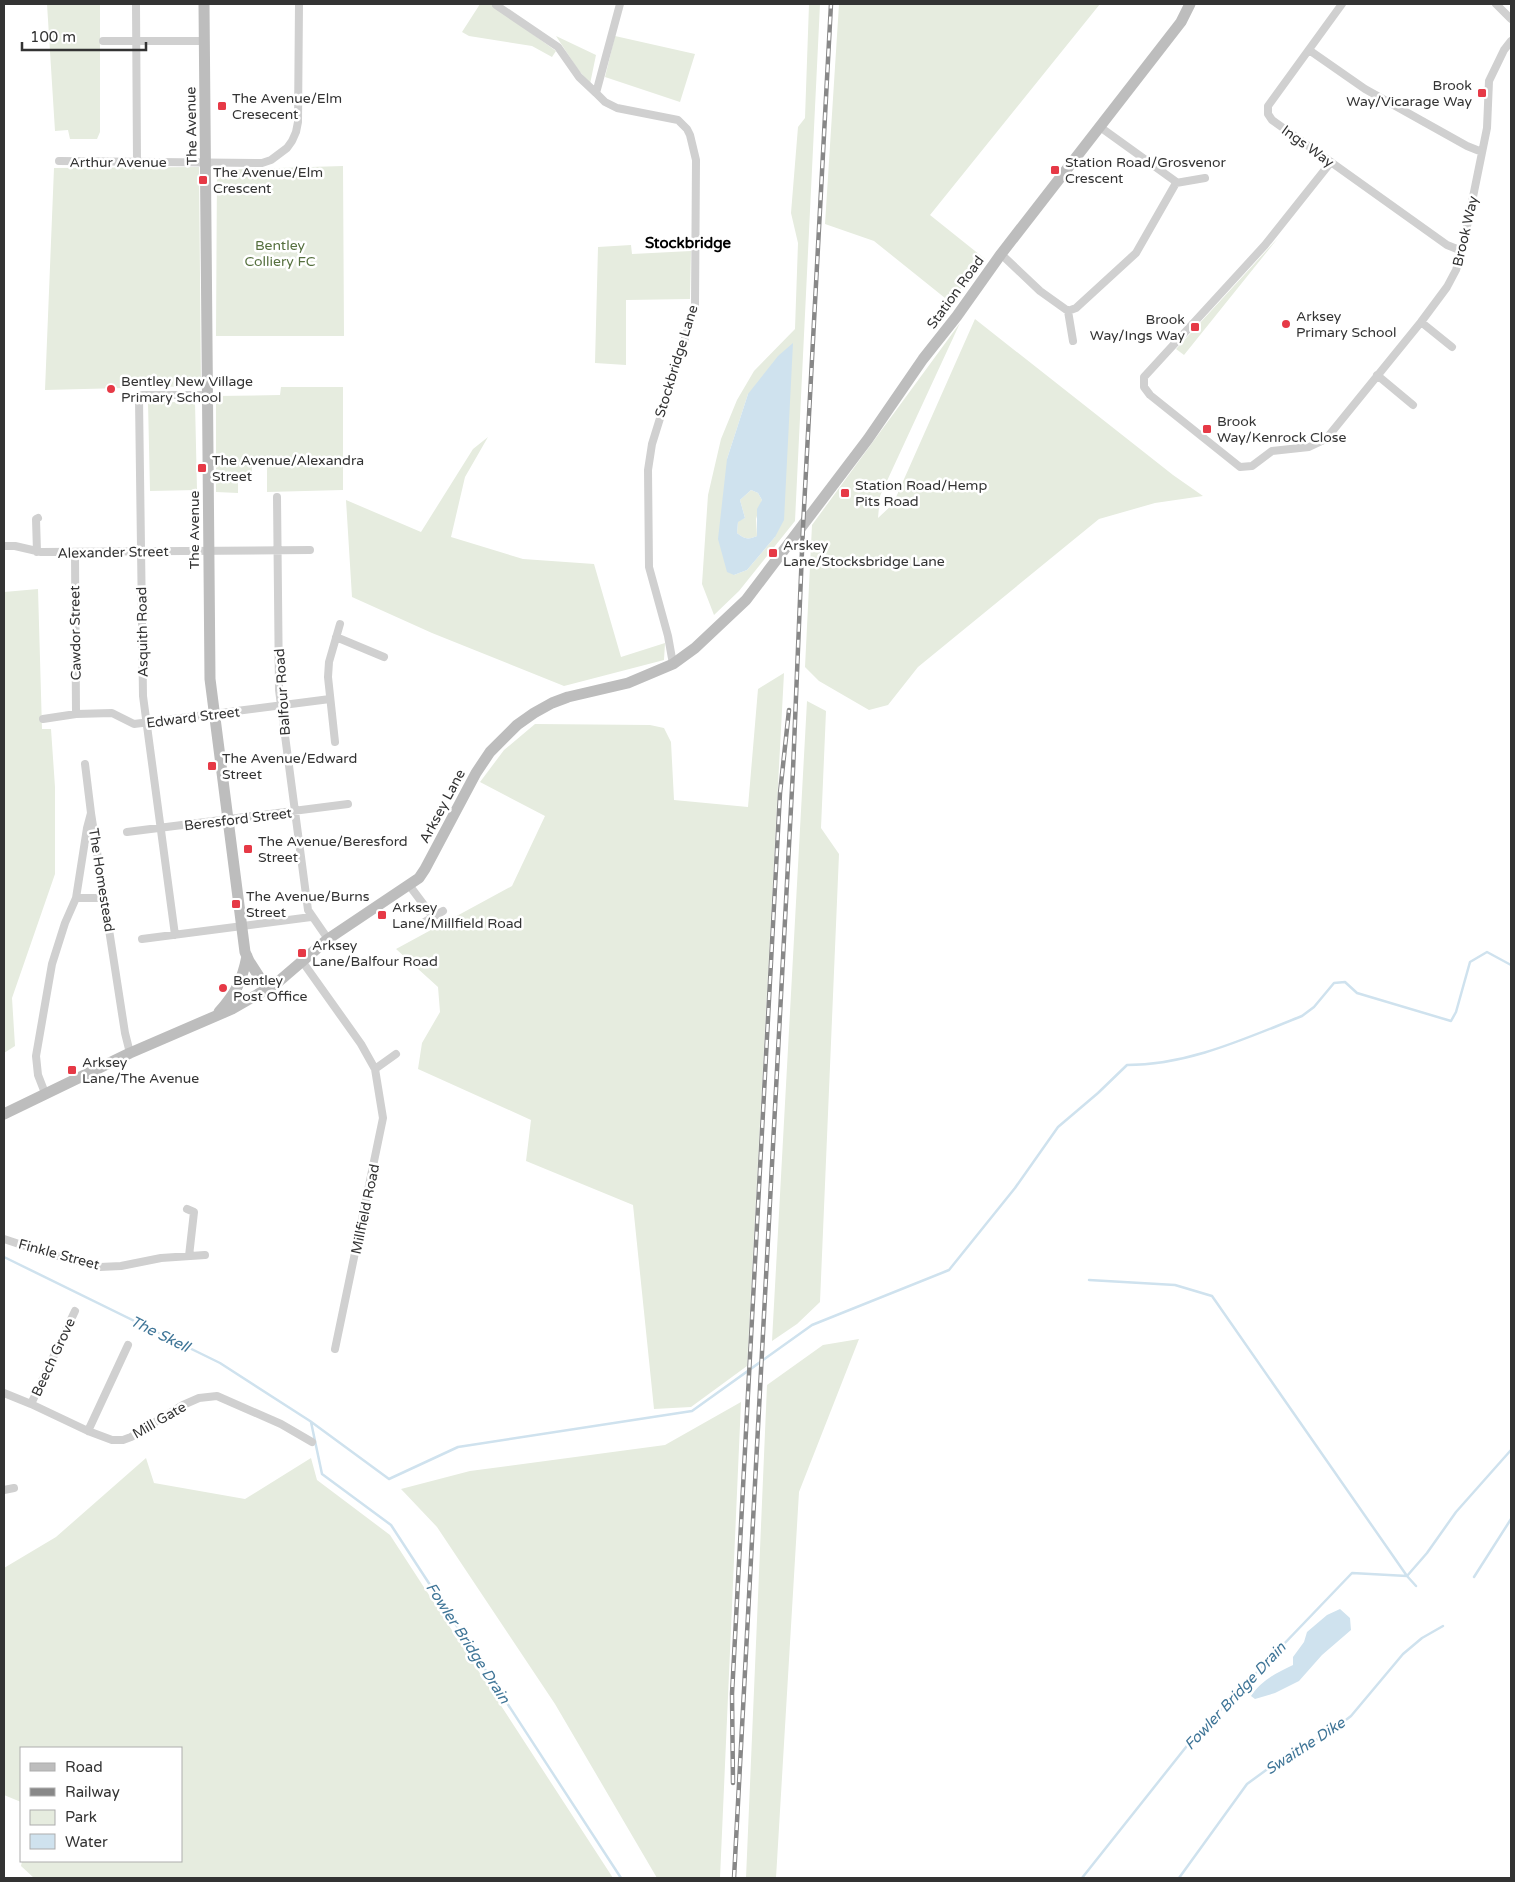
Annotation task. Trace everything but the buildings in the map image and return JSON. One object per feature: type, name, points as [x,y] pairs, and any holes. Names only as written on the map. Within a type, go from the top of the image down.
[{"type":"street","points":[[136,4],[137,162]]},
{"type":"street","name":"The Avenue","points":[[204,4],[210,679],[213,714],[247,956],[267,989]]},
{"type":"street","name":"Arthur Avenue","points":[[59,161],[262,163],[279,155],[292,142],[298,122],[299,4]]},
{"type":"street","points":[[596,93],[620,4]]},
{"type":"street","name":"Station Road","points":[[746,600],[868,439],[1001,254],[1181,22],[1190,4]]},
{"type":"street","name":"Ings Way","points":[[1342,4],[1268,106],[1268,114],[1272,120],[1447,245],[1462,251]]},
{"type":"street","points":[[1496,4],[1511,19]]},
{"type":"street","name":"Stockbridge Lane","points":[[496,5],[558,47],[579,77],[605,102],[617,108],[678,120],[690,135],[696,160],[695,306],[652,444],[648,470],[649,567],[668,636],[673,664]]},
{"type":"street","points":[[103,41],[204,41]]},
{"type":"street","name":"Brook Way","points":[[1331,162],[1265,245],[1149,369],[1144,377],[1144,387],[1150,395],[1240,467],[1252,466],[1272,451],[1309,447],[1326,439],[1447,287],[1456,270],[1462,251],[1487,128],[1489,81],[1504,50],[1511,41]]},
{"type":"street","points":[[1308,50],[1366,89],[1467,146],[1482,152]]},
{"type":"street","points":[[1100,127],[1176,183]]},
{"type":"street","points":[[1176,183],[1205,178]]},
{"type":"street","points":[[1068,311],[1076,308],[1130,259],[1157,218],[1176,183]]},
{"type":"street","points":[[1001,254],[1040,290],[1068,311],[1073,341]]},
{"type":"street","points":[[1421,322],[1452,347]]},
{"type":"street","points":[[1378,375],[1412,405]]},
{"type":"street","name":"Asquith Road","points":[[175,935],[143,696],[138,399],[142,395],[208,395]]},
{"type":"street","name":"Balfour Road","points":[[277,497],[281,705],[308,910],[311,917],[328,939]]},
{"type":"street","points":[[36,552],[36,519],[38,518]]},
{"type":"street","name":"Alexander Street","points":[[4,546],[15,546],[36,552],[75,553],[310,550]]},
{"type":"street","name":"Cawdor Street","points":[[75,553],[76,714]]},
{"type":"street","name":"Arksey Lane","points":[[4,1114],[130,1053],[216,1016],[278,982],[328,939],[419,878],[476,773],[490,752],[517,725],[552,703],[568,697],[628,683],[673,664],[695,648],[746,600]]},
{"type":"street","points":[[335,742],[330,699],[329,662],[340,624]]},
{"type":"street","points":[[336,637],[384,657]]},
{"type":"street","name":"Edward Street","points":[[44,719],[76,714],[112,713],[134,724],[330,699]]},
{"type":"street","points":[[85,764],[91,814]]},
{"type":"street","name":"Beresford Street","points":[[127,832],[348,804]]},
{"type":"street","name":"The Homestead","points":[[91,814],[125,1033],[130,1053]]},
{"type":"street","name":"The Homestead","points":[[45,1093],[38,1075],[36,1056],[52,964],[76,898],[91,814]]},
{"type":"street","points":[[408,885],[433,917]]},
{"type":"street","points":[[76,898],[104,898]]},
{"type":"street","points":[[423,923],[443,911]]},
{"type":"street","points":[[142,938],[311,917]]},
{"type":"street","points":[[216,1016],[236,992],[242,981],[247,956]]},
{"type":"street","name":"Millfield Road","points":[[302,961],[361,1044],[375,1069],[383,1125],[335,1349]]},
{"type":"street","points":[[375,1069],[396,1054]]},
{"type":"street","points":[[189,1256],[194,1209]]},
{"type":"street","name":"Finkle Street","points":[[4,1238],[43,1252],[100,1267],[121,1266],[161,1258],[205,1255]]},
{"type":"street","name":"Beech Grove","points":[[31,1404],[75,1311]]},
{"type":"street","points":[[88,1431],[128,1345]]},
{"type":"street","name":"Mill Gate","points":[[4,1393],[112,1440],[123,1440],[132,1437],[183,1405],[199,1398],[217,1396],[281,1424],[312,1442]]},
{"type":"street","points":[[4,1490],[14,1488]]},
{"type":"green space","points":[[47,4],[100,4],[100,132],[97,139],[70,139],[68,130],[55,131]]},
{"type":"green space","points":[[480,4],[491,4],[556,51],[552,57],[532,46],[469,36],[462,32]]},
{"type":"green space","points":[[809,4],[820,4],[795,521],[739,591],[714,615],[702,584],[708,495],[721,439],[737,400],[754,371],[795,329],[798,243],[791,213],[798,127],[805,118]],"holes":[[[748,394],[775,537],[747,570],[734,575],[727,459]]]},
{"type":"green space","points":[[839,4],[1100,4],[930,215],[985,259],[950,302],[874,241],[825,224]]},
{"type":"green space","points":[[556,36],[596,55],[590,84],[577,68]]},
{"type":"green space","points":[[615,36],[695,54],[680,102],[605,77]]},
{"type":"green space","name":"Bentley Colliery FC","points":[[343,166],[344,336],[216,336],[217,170]]},
{"type":"green space","points":[[199,167],[201,386],[45,390],[54,168]]},
{"type":"green space","points":[[1278,238],[1184,355],[1176,349]]},
{"type":"green space","points":[[631,245],[632,254],[691,251],[690,299],[626,300],[626,365],[595,363],[598,247]]},
{"type":"green space","points":[[975,319],[1173,475],[1203,496],[1155,503],[1099,519],[918,667],[888,705],[869,710],[819,681],[805,667],[812,525],[960,323],[880,496],[878,518],[893,504]]},
{"type":"green space","points":[[281,387],[343,387],[343,490],[267,492],[267,466],[252,466],[252,475],[238,475],[238,493],[216,492],[216,396],[280,395]]},
{"type":"green space","points":[[148,402],[195,402],[197,490],[150,491]]},
{"type":"green space","points":[[488,437],[465,477],[451,537],[523,559],[594,564],[621,657],[665,643],[664,660],[564,686],[432,633],[352,597],[346,500],[421,532],[473,449]]},
{"type":"green space","points":[[751,490],[758,493],[762,500],[756,519],[757,536],[746,538],[737,533],[738,521],[745,518],[740,500]]},
{"type":"green space","points":[[38,589],[42,729],[51,729],[55,787],[55,874],[12,998],[15,1046],[4,1053],[4,592]]},
{"type":"green space","points":[[784,673],[747,1366],[691,1407],[654,1409],[633,1205],[526,1161],[531,1120],[418,1069],[422,1043],[440,1012],[438,987],[396,949],[512,886],[545,816],[480,782],[504,750],[535,724],[650,725],[664,728],[671,742],[674,800],[748,807],[758,689]]},
{"type":"green space","points":[[807,701],[826,711],[821,828],[839,854],[820,1302],[797,1324],[772,1341]]},
{"type":"green space","points":[[859,1339],[799,1492],[776,1878],[746,1878],[767,1385],[823,1345]]},
{"type":"green space","points":[[741,1402],[720,1878],[657,1878],[555,1704],[437,1527],[401,1489],[470,1471],[665,1445]]},
{"type":"green space","points":[[146,1458],[154,1483],[245,1499],[311,1458],[317,1480],[390,1535],[613,1878],[34,1878],[21,1866],[22,1862],[182,1862],[182,1747],[20,1747],[20,1802],[4,1795],[4,1568],[56,1537]]},
{"type":"water","points":[[793,343],[784,520],[775,537],[747,570],[734,575],[727,572],[718,539],[727,459],[748,394],[778,356]],"holes":[[[751,490],[758,493],[762,500],[757,509],[757,536],[744,538],[737,533],[738,522],[745,518],[740,500]]]},
{"type":"water","points":[[1340,1609],[1350,1618],[1351,1630],[1322,1655],[1299,1681],[1275,1693],[1255,1699],[1251,1696],[1265,1681],[1293,1665],[1293,1657],[1304,1642],[1307,1632],[1327,1615]]},
{"type":"waterway","name":"The Skell","points":[[4,1257],[220,1363],[310,1421],[389,1479],[458,1447],[692,1411],[812,1325],[949,1270],[1015,1188],[1058,1127],[1127,1065],[1150,1064],[1195,1055],[1260,1033],[1302,1016],[1314,1007],[1334,983],[1345,982],[1357,993],[1451,1021],[1456,1012],[1470,962],[1487,952],[1511,965]]},
{"type":"waterway","points":[[1089,1280],[1175,1285],[1212,1296],[1407,1576],[1427,1553],[1456,1512],[1511,1450]]},
{"type":"waterway","name":"Fowler Bridge Drain","points":[[311,1422],[322,1474],[391,1525],[621,1878]]},
{"type":"waterway","points":[[1474,1577],[1511,1519]]},
{"type":"waterway","name":"Fowler Bridge Drain","points":[[1082,1878],[1190,1742],[1352,1573],[1407,1576],[1416,1586]]},
{"type":"waterway","name":"Swaithe Dike","points":[[1179,1878],[1247,1784],[1273,1765],[1333,1730],[1351,1716],[1403,1654],[1422,1638],[1443,1626]]},
{"type":"railway","points":[[734,1878],[793,770],[803,527],[831,4]]},
{"type":"railway","points":[[733,1783],[732,1694],[780,793],[789,710]]},
{"type":"place","name":"Brook Way/Vicarage Way","points":[[1482,93]]},
{"type":"place","name":"The Avenue/Elm Cresecent","points":[[222,106]]},
{"type":"place","name":"Station Road/Grosvenor Crescent","points":[[1055,170]]},
{"type":"place","name":"The Avenue/Elm Crescent","points":[[203,180]]},
{"type":"place","name":"Arksey Primary School","points":[[1286,324]]},
{"type":"place","name":"Brook Way/Ings Way","points":[[1195,327]]},
{"type":"place","name":"Bentley New Village Primary School","points":[[111,389]]},
{"type":"place","name":"Brook Way/Kenrock Close","points":[[1207,429]]},
{"type":"place","name":"The Avenue/Alexandra Street","points":[[202,468]]},
{"type":"place","name":"Station Road/Hemp Pits Road","points":[[845,493]]},
{"type":"place","name":"Arskey Lane/Stocksbridge Lane","points":[[773,553]]},
{"type":"place","name":"The Avenue/Edward Street","points":[[212,766]]},
{"type":"place","name":"The Avenue/Beresford Street","points":[[248,849]]},
{"type":"place","name":"The Avenue/Burns Street","points":[[236,904]]},
{"type":"place","name":"Arksey Lane/Millfield Road","points":[[382,915]]},
{"type":"place","name":"Arksey Lane/Balfour Road","points":[[302,953]]},
{"type":"place","name":"Bentley Post Office","points":[[223,988]]},
{"type":"place","name":"Arksey Lane/The Avenue","points":[[72,1070]]},
{"type":"district","name":"Stockbridge","points":[[688,243]]}]
